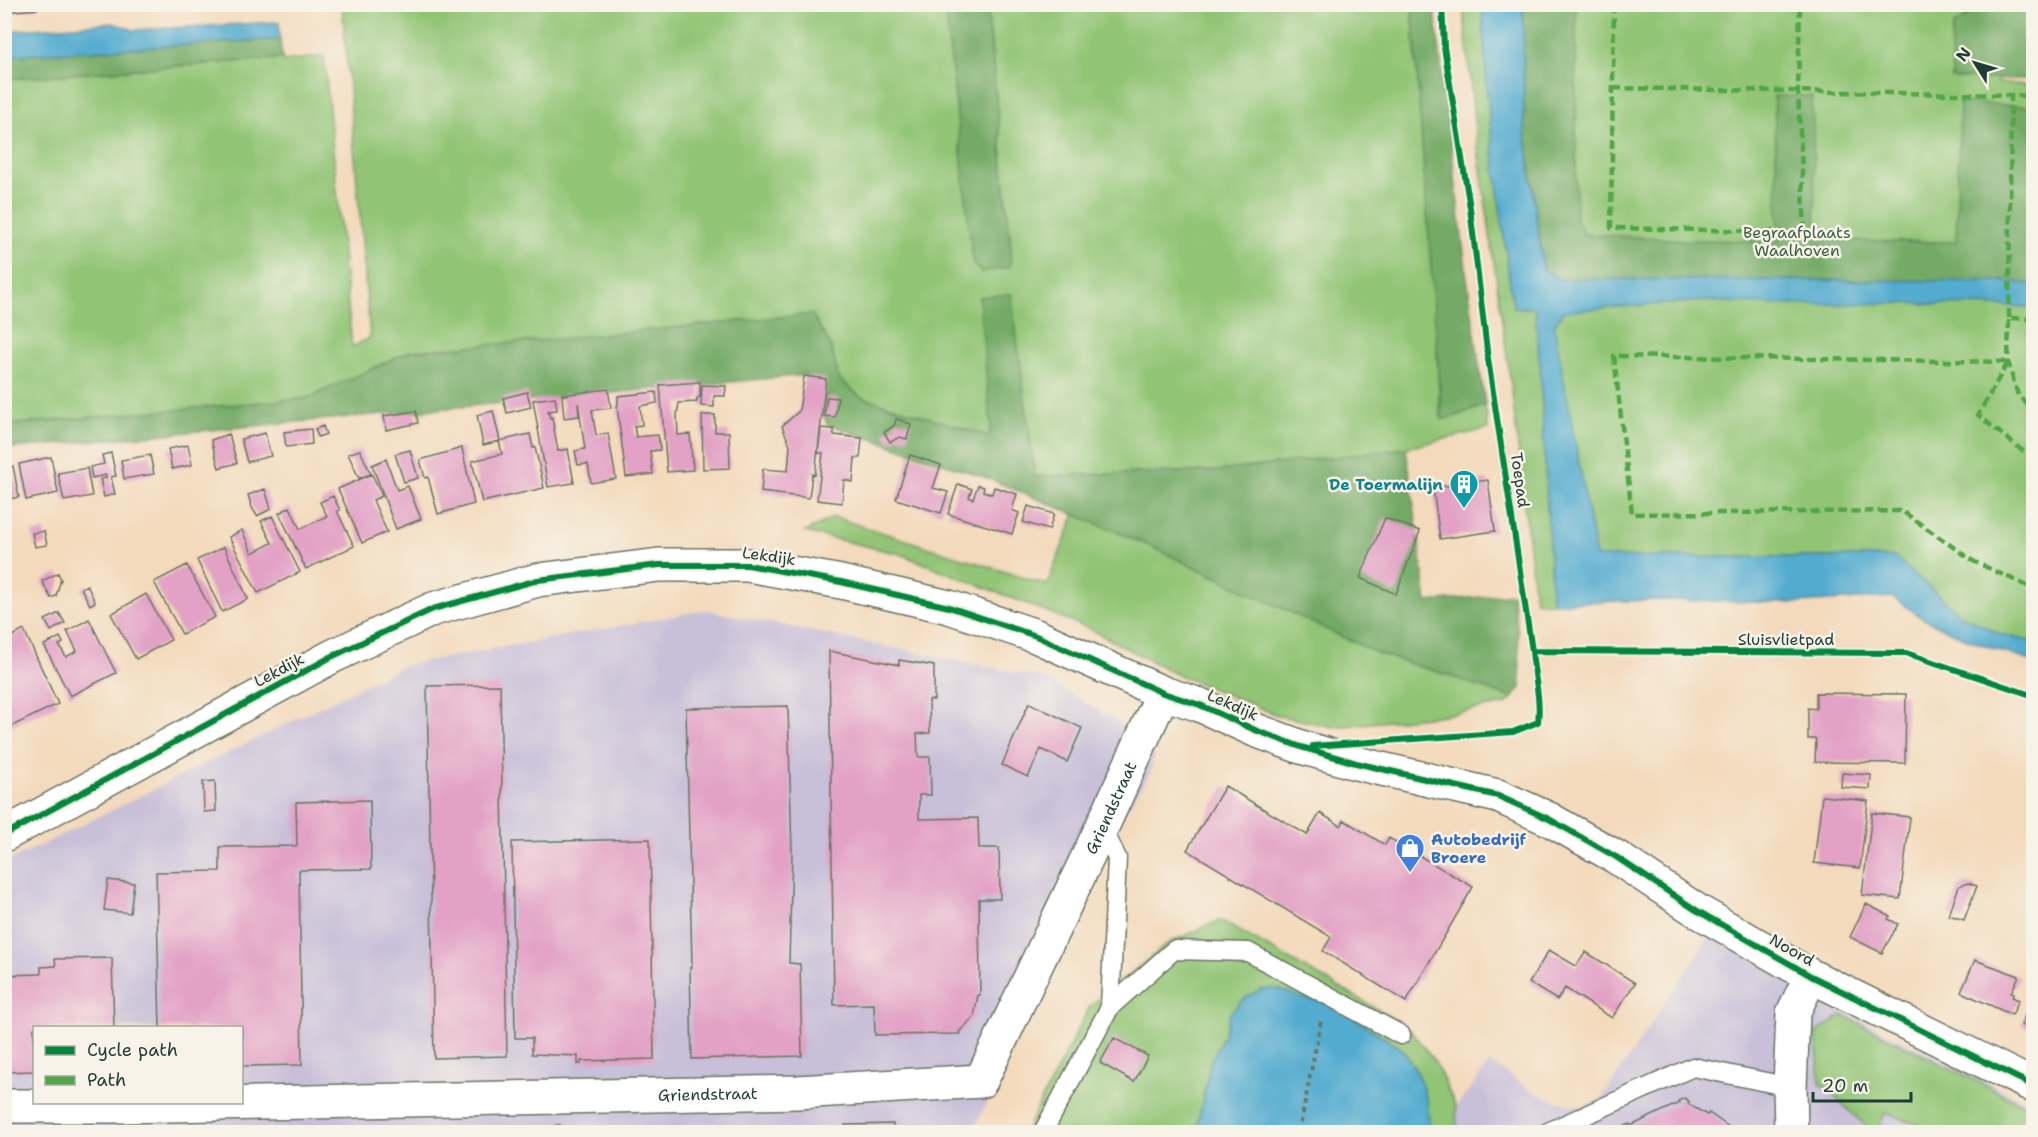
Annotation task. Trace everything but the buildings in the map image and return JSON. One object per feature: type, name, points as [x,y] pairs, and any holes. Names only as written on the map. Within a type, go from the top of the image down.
[{"type":"street","name":"Lekdijk","points":[[4,835],[331,657],[433,609],[538,580],[659,565],[748,565],[841,582],[949,607],[1036,636],[1163,693],[1200,705],[1255,730],[1301,747],[1356,763],[1498,796],[1549,819]]},
{"type":"street","name":"Griendstraat","points":[[243,1103],[798,1092],[981,1081],[1163,693]]},
{"type":"street","name":"Noord","points":[[1549,819],[1616,857],[1696,910],[1811,976],[2034,1086]]},
{"type":"street","name":"Noord","points":[[1791,1132],[1793,1013],[1811,976]]},
{"type":"street","name":"Griendstraat","points":[[4,1106],[216,1104]]},
{"type":"lane","points":[[1102,827],[1117,858],[1110,1007]]},
{"type":"lane","points":[[1043,1132],[1110,1007],[1174,950],[1248,952],[1401,1035]]},
{"type":"lane","points":[[1548,1132],[1693,1067],[1790,1087]]},
{"type":"path","points":[[1299,1132],[1327,994]]},
{"type":"shaded area","points":[[706,610],[1044,678],[1155,744],[1152,770],[1121,818],[973,1132],[5,1132],[5,863],[405,665]]},
{"type":"shaded area","points":[[1710,935],[1830,1005],[2033,1105],[2034,1132],[1457,1132],[1456,1107],[1490,1062],[1531,1090],[1549,1099],[1586,1106],[1602,1098]]},
{"type":"green space","points":[[342,4],[947,5],[1011,249],[987,5],[1412,5],[1434,292],[1440,414],[1442,419],[1453,417],[1485,405],[1488,429],[1393,451],[1219,471],[1035,476],[1011,294],[989,437],[861,397],[839,379],[830,344],[358,405],[5,446],[5,79],[282,58],[283,61],[324,56],[352,347],[370,338]]},
{"type":"green space","points":[[945,5],[987,5],[1011,249],[1010,267],[981,272],[973,264]]},
{"type":"green space","points":[[1412,5],[1434,5],[1485,405],[1442,419]]},
{"type":"green space","points":[[1463,5],[1482,5],[1492,144],[1513,307],[1535,308],[1552,603],[1535,601],[1511,385],[1474,120]]},
{"type":"green space","points":[[1523,5],[1576,5],[1576,219],[1584,234],[1684,240],[1779,241],[1774,96],[1812,96],[1816,241],[1956,242],[1960,102],[2033,107],[2033,284],[2000,281],[1559,279],[1544,269],[1524,121]]},
{"type":"green space","name":"Begraafplaats Waalhoven","points":[[1552,5],[1999,5],[1999,83],[2033,85],[2033,642],[2000,634],[1961,615],[1895,557],[1596,557],[1554,326]]},
{"type":"green space","points":[[1980,5],[2033,5],[2029,79],[1952,78],[1953,26],[1980,8]]},
{"type":"green space","points":[[280,39],[282,58],[5,79],[5,56]]},
{"type":"green space","points":[[1011,294],[1035,476],[1219,471],[1406,448],[1427,602],[1512,594],[1518,632],[1521,688],[1512,698],[1377,653],[1148,545],[987,478],[827,424],[820,404],[805,375],[5,449],[4,425],[308,398],[411,351],[812,314],[830,344],[839,379],[861,397],[989,436],[991,426],[979,297]]},
{"type":"green space","points":[[1075,514],[1148,545],[1377,653],[1512,698],[1506,704],[1445,715],[1334,727],[1280,716],[1176,674],[1088,628],[900,554],[805,532],[834,517],[1047,585]]},
{"type":"green space","points":[[1220,920],[1384,1013],[1411,1031],[1435,1062],[1456,1107],[1457,1132],[1430,1132],[1427,1101],[1417,1072],[1329,1001],[1307,1000],[1287,992],[1231,1012],[1224,1035],[1211,1060],[1196,1132],[1025,1132],[1090,1006],[1170,942]]},
{"type":"green space","points":[[1842,1015],[2033,1109],[2033,1132],[1941,1132],[1885,1113],[1877,1132],[1872,1132],[1820,1083],[1816,1033]]},
{"type":"water","points":[[1482,5],[1523,5],[1524,121],[1543,269],[1559,279],[2000,281],[2033,284],[2033,307],[1900,303],[1779,305],[1706,301],[1563,311],[1554,326],[1596,557],[1895,557],[1961,615],[2000,634],[2033,642],[2033,662],[1969,640],[1926,620],[1892,597],[1799,603],[1659,600],[1552,603],[1535,308],[1513,307],[1492,144]]},
{"type":"water","points":[[279,22],[280,39],[5,56],[5,31],[112,23],[134,30]]},
{"type":"water","points":[[1274,988],[1307,999],[1329,1001],[1403,1050],[1417,1072],[1427,1101],[1430,1132],[1196,1132],[1211,1060],[1224,1035],[1231,1012],[1245,998],[1260,990]]},
{"type":"marked path","points":[[1614,4],[1611,228],[1805,232],[1798,91],[1800,4]]},
{"type":"marked path","points":[[1613,88],[2011,95]]},
{"type":"marked path","points":[[2009,318],[2011,95],[2034,96]]},
{"type":"marked path","points":[[2034,319],[2009,318],[2008,362],[2018,395],[2034,411]]},
{"type":"marked path","points":[[2034,460],[1978,415],[2008,362],[1614,356],[1632,514],[1902,511],[1973,561],[2034,589]]},
{"type":"cycle path","name":"Toepad","points":[[1313,746],[1513,732],[1538,722],[1538,696],[1532,651],[1488,359],[1470,208],[1444,47],[1442,4]]},
{"type":"cycle path","points":[[4,835],[331,657],[433,609],[538,580],[659,565],[748,565],[841,582],[949,607],[1036,636],[1163,693],[1200,705],[1255,730],[1301,747],[1356,763],[1498,796],[1549,819],[1616,857],[1696,910],[1811,976],[2034,1086]]},
{"type":"cycle path","name":"Sluisvlietpad","points":[[1532,651],[1906,653],[2034,696]]},
{"type":"place","name":"De Toermalijn","points":[[1464,510]]},
{"type":"place","name":"Autobedrijf Broere","points":[[1410,874]]}]
